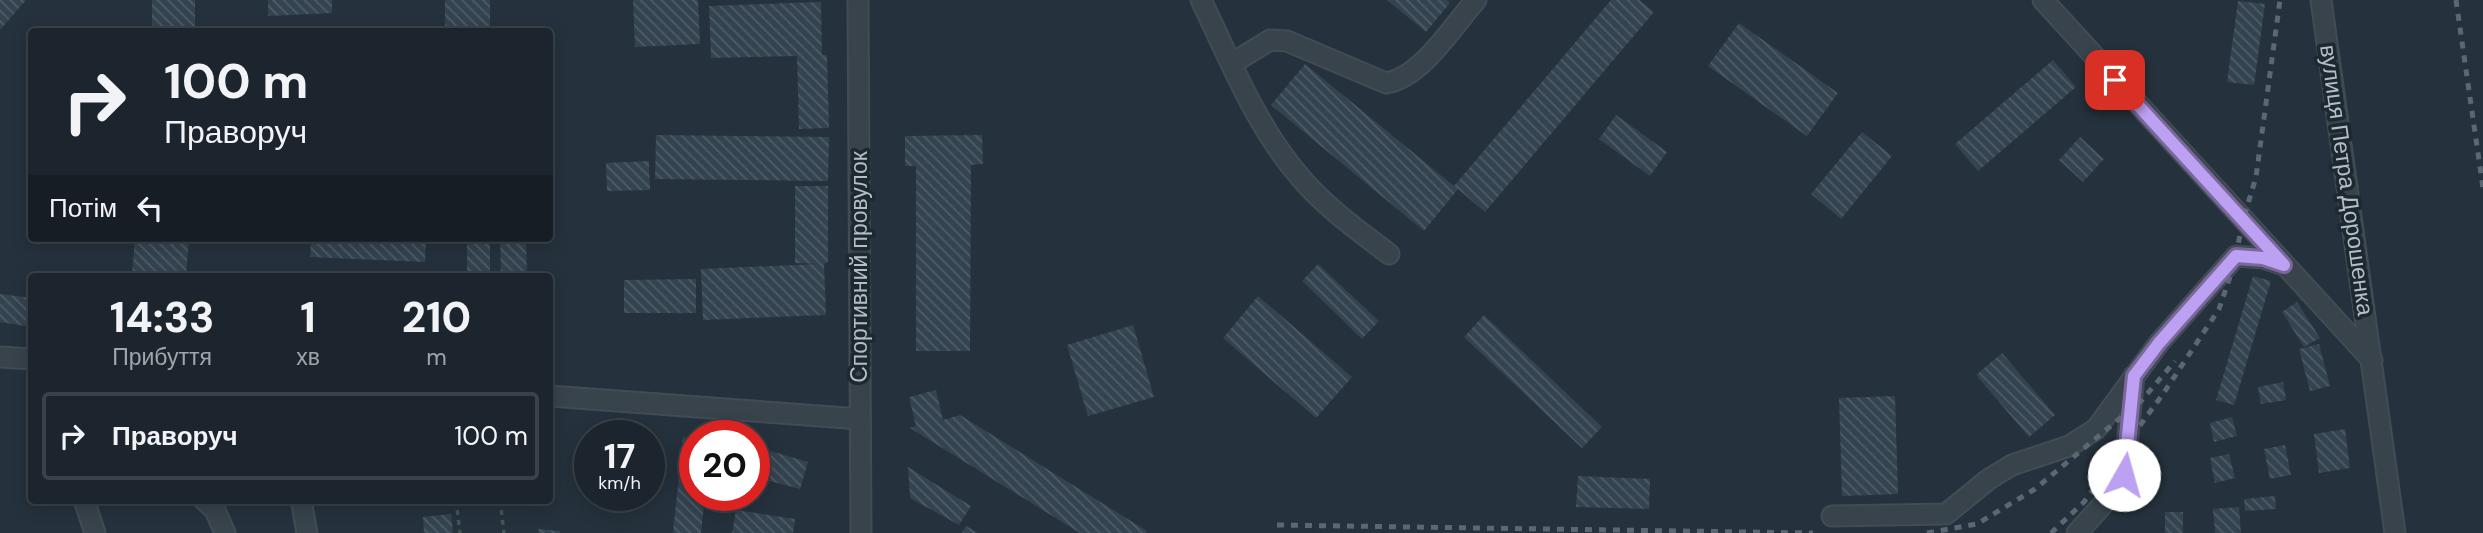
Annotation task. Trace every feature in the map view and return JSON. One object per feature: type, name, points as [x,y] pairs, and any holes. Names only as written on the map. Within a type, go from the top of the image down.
[{"type":"street","name":"Спортивний провулок","points":[[858,0],[861,533]]},
{"type":"street","points":[[1201,0],[1231,64],[1274,143],[1300,178],[1329,207],[1389,254]]},
{"type":"street","points":[[1231,64],[1270,40],[1287,41],[1386,83],[1400,81],[1414,72],[1476,0]]},
{"type":"street","name":"вулиця Петра Дорошенка","points":[[2043,0],[2372,360]]},
{"type":"street","name":"вулиця Петра Дорошенка","points":[[2321,0],[2395,533]]},
{"type":"street","points":[[1832,516],[1947,524],[1989,479],[2012,465],[2085,438],[2096,429],[2159,343],[2236,256],[2263,258],[2284,265]]},
{"type":"street","points":[[0,357],[28,359]]},
{"type":"street","points":[[2077,533],[2116,490],[2124,475],[2134,376]]},
{"type":"street","points":[[553,396],[860,419]]},
{"type":"street","points":[[86,504],[95,533]]},
{"type":"street","points":[[208,504],[215,510],[225,533]]},
{"type":"street","points":[[302,504],[307,533]]},
{"type":"path","points":[[456,504],[460,533]]},
{"type":"path","points":[[500,504],[504,533]]},
{"type":"building","points":[[0,0],[26,0],[0,30]]},
{"type":"building","points":[[152,0],[195,0],[195,28],[152,28]]},
{"type":"building","points":[[268,0],[332,0],[332,13],[268,16]]},
{"type":"building","points":[[445,0],[490,0],[490,28],[445,28]]},
{"type":"building","points":[[633,0],[698,0],[700,44],[635,47]]},
{"type":"building","points":[[1387,0],[1446,0],[1450,3],[1426,32]]},
{"type":"building","points":[[1611,0],[1639,0],[1654,12],[1485,212],[1458,189],[1424,231],[1271,105],[1305,64],[1454,186]]},
{"type":"building","points":[[2238,1],[2265,4],[2254,85],[2227,82]]},
{"type":"building","points":[[821,2],[822,55],[827,55],[829,128],[799,129],[797,56],[711,58],[709,6]]},
{"type":"building","points":[[1739,23],[1838,93],[1807,136],[1708,66]]},
{"type":"building","points":[[2053,60],[2076,87],[1978,171],[1955,144]]},
{"type":"building","points":[[1616,115],[1667,152],[1650,176],[1599,139]]},
{"type":"building","points":[[1862,132],[1892,156],[1841,219],[1811,194]]},
{"type":"building","points":[[656,135],[829,137],[828,181],[655,179]]},
{"type":"building","points":[[982,135],[983,164],[971,165],[970,351],[916,351],[916,166],[905,166],[905,136]]},
{"type":"building","points":[[2080,137],[2104,159],[2083,182],[2059,160]]},
{"type":"building","points":[[649,161],[650,190],[607,191],[606,163]]},
{"type":"building","points":[[795,186],[828,186],[828,262],[824,264],[826,315],[703,320],[701,269],[819,264],[795,263]]},
{"type":"building","points":[[135,242],[189,242],[186,273],[132,273]]},
{"type":"building","points":[[311,242],[426,242],[425,262],[310,257]]},
{"type":"building","points":[[467,242],[490,242],[490,273],[467,273]]},
{"type":"building","points":[[500,242],[526,242],[527,273],[501,273]]},
{"type":"building","points":[[1318,264],[1379,321],[1362,339],[1302,281]]},
{"type":"building","points":[[2253,276],[2271,281],[2234,405],[2216,400]]},
{"type":"building","points":[[696,279],[696,313],[624,313],[624,280]]},
{"type":"building","points":[[0,294],[28,298],[28,326],[0,322]]},
{"type":"building","points":[[1258,296],[1352,377],[1316,418],[1223,338]]},
{"type":"building","points":[[2297,302],[2320,338],[2304,347],[2282,312]]},
{"type":"building","points":[[1484,315],[1602,427],[1582,448],[1464,337]]},
{"type":"building","points":[[1133,325],[1154,397],[1088,416],[1067,345]]},
{"type":"building","points":[[2319,344],[2330,386],[2310,391],[2299,349]]},
{"type":"building","points":[[2002,353],[2055,415],[2029,437],[1976,375]]},
{"type":"building","points":[[2283,382],[2286,400],[2261,404],[2258,387]]},
{"type":"building","points":[[936,390],[943,420],[960,415],[1147,531],[1146,533],[1080,533],[910,428],[916,426],[909,397]]},
{"type":"building","points":[[1895,396],[1898,494],[1842,496],[1839,398]]},
{"type":"building","points":[[2232,417],[2237,436],[2214,442],[2210,423]]},
{"type":"building","points":[[2345,429],[2350,468],[2319,473],[2314,434]]},
{"type":"building","points":[[2285,445],[2291,475],[2270,479],[2264,449]]},
{"type":"building","points":[[770,451],[808,462],[800,489],[770,481]]},
{"type":"building","points":[[2229,454],[2235,478],[2215,483],[2210,458]]},
{"type":"building","points":[[908,467],[971,506],[959,525],[910,498]]},
{"type":"building","points":[[679,475],[679,511],[703,511],[701,533],[673,533]]},
{"type":"building","points":[[1578,476],[1650,479],[1649,509],[1576,507]]},
{"type":"building","points":[[2275,496],[2276,509],[2245,511],[2244,499]]},
{"type":"building","points":[[2239,507],[2241,533],[2215,533],[2213,509]]},
{"type":"building","points":[[736,511],[795,519],[793,533],[732,533]]},
{"type":"building","points":[[2165,512],[2183,512],[2183,533],[2165,533]]},
{"type":"building","points":[[451,514],[453,533],[424,533],[423,517]]},
{"type":"building","points":[[966,526],[978,533],[962,533]]},
{"type":"building","points":[[538,529],[560,531],[560,533],[538,533]]},
{"type":"railway","points":[[2051,533],[2084,502],[2163,394],[2219,309],[2234,265],[2243,220],[2256,177],[2280,0]]},
{"type":"railway","points":[[2456,0],[2483,188]]},
{"type":"railway","points":[[1927,533],[1977,524],[2035,489],[2142,400],[2175,361]]},
{"type":"railway","points":[[1277,525],[1813,533]]},
{"type":"route","points":[[2115,80],[2284,265],[2263,258],[2236,256],[2159,343],[2134,376],[2124,475]]}]
